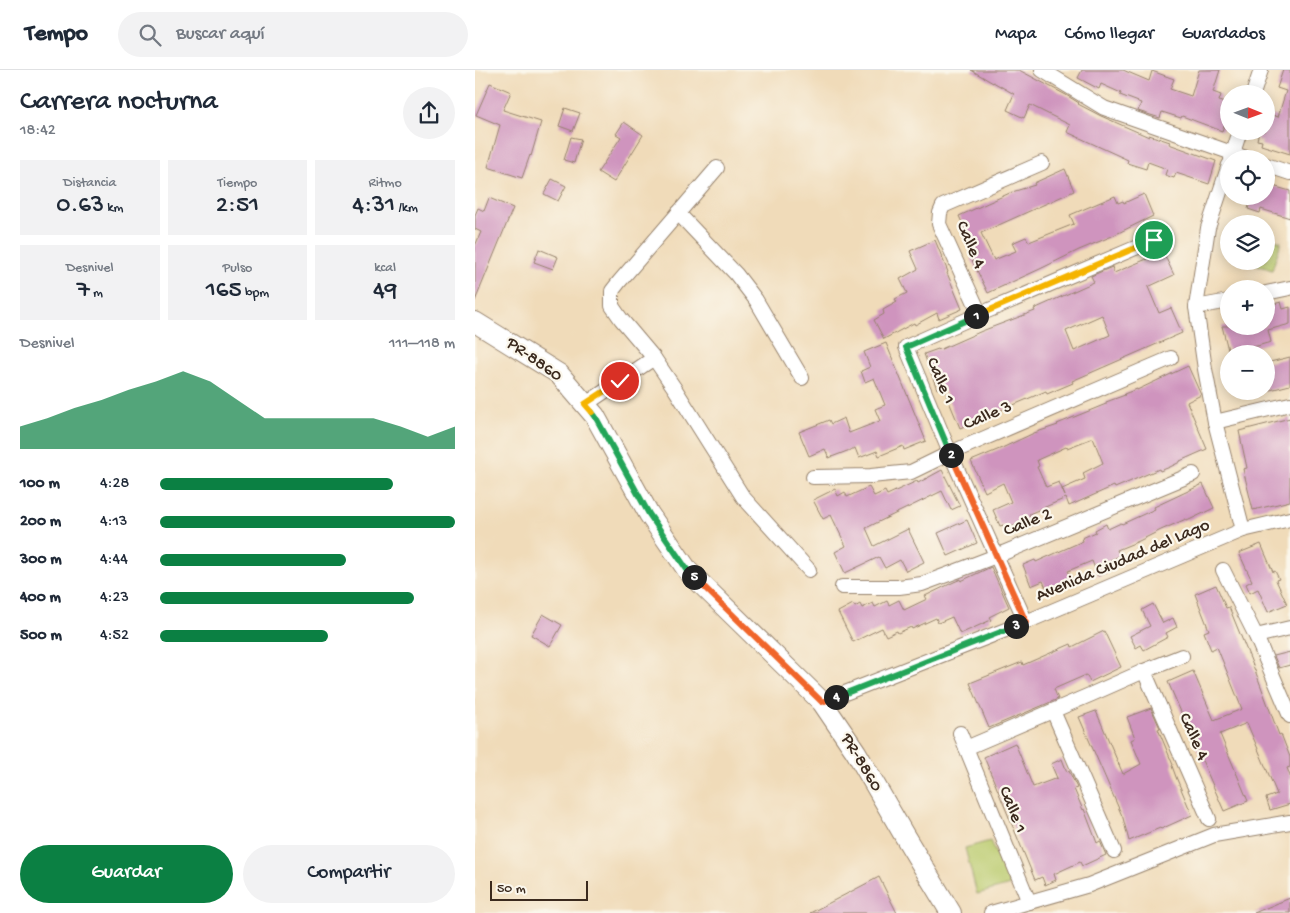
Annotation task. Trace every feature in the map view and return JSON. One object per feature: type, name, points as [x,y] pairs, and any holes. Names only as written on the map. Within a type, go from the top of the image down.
[{"type":"street","points":[[1041,70],[1104,108],[1220,155]]},
{"type":"street","points":[[1256,85],[1261,70]]},
{"type":"street","name":"Calle 4","points":[[980,314],[939,224],[940,213],[943,206],[1042,163]]},
{"type":"street","points":[[1275,167],[1290,173]]},
{"type":"street","points":[[717,168],[612,292],[612,306],[654,358],[743,496],[809,570]]},
{"type":"street","points":[[1220,191],[1207,228],[1196,307],[1215,422],[1243,530]]},
{"type":"street","points":[[678,213],[736,274],[756,300],[802,378]]},
{"type":"street","name":"Calle 1","points":[[1026,622],[950,453],[906,347],[1154,240]]},
{"type":"street","points":[[1275,291],[1290,288]]},
{"type":"street","points":[[1196,307],[1220,303]]},
{"type":"street","name":"PR-8860","points":[[475,322],[559,374],[595,416],[649,514],[688,571],[822,702],[856,752],[951,913]]},
{"type":"street","points":[[585,404],[654,358]]},
{"type":"street","name":"Calle 3","points":[[813,477],[871,476],[911,472],[950,453],[1171,358]]},
{"type":"street","points":[[1215,422],[1290,404]]},
{"type":"street","name":"Calle 2","points":[[842,587],[899,587],[922,584],[996,556],[1193,474]]},
{"type":"street","name":"Avenida Ciudad del Lago","points":[[822,702],[1026,622],[1243,530],[1290,519]]},
{"type":"street","points":[[1223,570],[1255,636],[1290,716]]},
{"type":"street","points":[[1255,636],[1290,628]]},
{"type":"street","points":[[966,748],[1183,656]]},
{"type":"street","name":"Calle 4","points":[[1144,671],[1209,819]]},
{"type":"street","points":[[1053,711],[1115,851]]},
{"type":"street","name":"Calle 1","points":[[960,733],[1029,902]]},
{"type":"street","points":[[991,913],[1089,885],[1214,835],[1290,822]]},
{"type":"green space","points":[[1275,240],[1281,242],[1275,261]]},
{"type":"green space","points":[[990,841],[1010,885],[977,894],[965,848]]},
{"type":"building","points":[[971,70],[1019,70],[1101,116],[1149,137],[1149,135],[1170,142],[1169,144],[1216,161],[1209,184],[1176,173],[1174,178],[1165,175],[1167,169],[1148,162],[1146,169],[1127,163],[1128,160],[1067,132],[1070,125],[1030,105],[1024,118],[1007,110],[1014,94]]},
{"type":"building","points":[[1082,70],[1123,70],[1149,81],[1152,71],[1174,79],[1170,89],[1191,96],[1199,70],[1220,70],[1213,92],[1220,95],[1220,130],[1182,116],[1181,118],[1162,112],[1160,118],[1138,111],[1141,103],[1120,95],[1121,93],[1101,84],[1099,89],[1078,78]]},
{"type":"building","points":[[1283,70],[1290,70],[1290,154],[1261,145],[1262,141],[1257,140],[1275,140],[1275,116],[1278,117],[1286,91],[1277,88]]},
{"type":"building","points":[[490,83],[511,92],[503,110],[541,122],[522,178],[488,167],[500,125],[476,115]]},
{"type":"building","points":[[565,108],[580,113],[573,131],[559,126]]},
{"type":"building","points":[[624,122],[643,135],[614,182],[598,172],[621,137],[616,134]]},
{"type":"building","points":[[571,137],[581,139],[574,163],[564,160]]},
{"type":"building","points":[[1065,169],[1074,191],[981,233],[994,260],[1016,251],[1012,243],[1026,237],[1029,242],[1074,224],[1070,215],[1115,196],[1118,203],[1123,201],[1124,203],[1144,194],[1153,216],[988,293],[971,258],[977,255],[959,216],[1012,192],[1035,185],[1034,183]]},
{"type":"building","points":[[552,179],[566,186],[558,201],[544,194]]},
{"type":"building","points":[[1275,187],[1290,191],[1290,218],[1261,209],[1260,213],[1248,209],[1249,205],[1275,205]]},
{"type":"building","points":[[489,198],[513,208],[475,301],[475,246],[481,232],[475,229],[475,215],[478,208],[484,211]]},
{"type":"building","points":[[935,240],[962,309],[939,319],[937,313],[884,339],[874,320],[884,314],[883,310],[897,302],[895,299],[907,293],[900,279],[918,269],[910,251]]},
{"type":"building","points":[[539,249],[558,257],[553,269],[534,262]]},
{"type":"building","points":[[1163,252],[1174,275],[1148,287],[1159,313],[1171,308],[1182,333],[1072,381],[1073,383],[1047,394],[1046,391],[960,428],[943,387],[937,389],[924,354],[939,350],[1035,311],[1034,309],[1094,282],[1091,276],[1112,267],[1114,273]],"holes":[[[1102,315],[1110,335],[1074,351],[1066,331]]]},
{"type":"building","points":[[1281,302],[1283,309],[1290,307],[1290,324],[1275,328],[1275,304]]},
{"type":"building","points":[[1224,335],[1269,335],[1271,342],[1260,345],[1227,345]]},
{"type":"building","points":[[886,343],[926,441],[904,450],[903,446],[879,456],[877,451],[859,458],[855,448],[829,458],[825,449],[809,456],[799,432],[829,420],[831,424],[844,418],[849,433],[880,421],[875,409],[885,405],[874,378],[865,382],[861,371],[870,367],[864,352]]},
{"type":"building","points":[[1290,357],[1290,385],[1275,389],[1275,361]]},
{"type":"building","points":[[1188,366],[1201,395],[1187,402],[1207,449],[1170,467],[1160,471],[1159,469],[1115,488],[1114,486],[1069,506],[1066,498],[1029,514],[1034,525],[1024,529],[1021,523],[1005,530],[1003,525],[1000,526],[993,510],[1011,502],[1003,483],[985,492],[971,461],[1034,433],[1058,425]],"holes":[[[1093,438],[1103,463],[1083,473],[1085,479],[1062,489],[1059,482],[1046,487],[1037,467],[1039,466],[1037,460]]]},
{"type":"building","points":[[1290,418],[1290,501],[1253,510],[1243,469],[1247,468],[1239,431]]},
{"type":"building","points":[[942,470],[960,506],[951,510],[942,491],[866,528],[874,546],[908,529],[924,562],[906,571],[900,560],[885,568],[879,557],[845,573],[835,552],[846,546],[831,515],[823,519],[813,500],[835,489],[838,496],[845,492],[847,497],[869,487],[874,496],[885,491],[887,495],[917,481],[918,483]]},
{"type":"building","points":[[1203,484],[1214,508],[1117,550],[1120,556],[1108,561],[1111,570],[1098,576],[1092,561],[1068,571],[1073,580],[1048,593],[1043,581],[1031,586],[1023,565],[1035,560],[1036,562],[1083,541],[1082,538],[1096,532],[1095,530],[1106,524],[1108,529],[1122,524]]},
{"type":"building","points":[[967,520],[977,543],[948,556],[938,533]]},
{"type":"building","points":[[1261,544],[1273,572],[1275,571],[1279,579],[1276,580],[1287,604],[1268,612],[1258,589],[1250,593],[1246,584],[1252,581],[1239,553]]},
{"type":"building","points":[[991,567],[1009,607],[989,617],[991,620],[960,634],[952,617],[938,623],[936,618],[912,629],[911,627],[886,636],[882,628],[853,642],[838,612],[853,604],[855,607],[860,604],[862,608],[873,603],[875,607],[887,601],[889,605],[899,600],[904,610],[927,599],[925,596]]},
{"type":"building","points":[[1216,585],[1226,608],[1229,607],[1279,735],[1281,734],[1290,757],[1290,767],[1287,768],[1290,776],[1290,804],[1270,810],[1266,798],[1277,794],[1247,723],[1220,734],[1248,801],[1224,811],[1168,682],[1193,671],[1214,720],[1242,709],[1217,647],[1211,650],[1204,632],[1209,630],[1195,594]]},
{"type":"building","points":[[1153,604],[1163,623],[1173,618],[1177,627],[1166,633],[1168,637],[1144,650],[1141,645],[1136,648],[1130,636],[1150,626],[1142,610]]},
{"type":"building","points":[[543,614],[562,625],[550,646],[531,635]]},
{"type":"building","points":[[1104,631],[1121,667],[1090,682],[1086,675],[1054,689],[1058,699],[989,728],[970,683],[1022,662],[1023,665],[1071,644],[1072,647]]},
{"type":"building","points":[[1290,652],[1290,665],[1279,668],[1274,656]]},
{"type":"building","points":[[1151,708],[1192,815],[1129,841],[1123,818],[1079,717],[1096,711],[1123,774],[1141,764],[1131,740],[1135,738],[1127,717]]},
{"type":"building","points":[[1015,743],[1033,787],[1057,778],[1051,764],[1062,759],[1067,772],[1069,771],[1077,788],[1074,789],[1097,843],[1100,841],[1106,855],[1082,866],[1080,862],[1054,874],[1056,880],[1045,885],[1042,877],[1035,880],[984,757]]},
{"type":"building","points":[[879,877],[897,913],[810,913]]},
{"type":"building","points":[[1290,898],[1290,913],[1254,913]]},
{"type":"route","points":[[620,381],[585,404],[595,416],[649,514],[688,571],[822,702],[1026,622],[950,453],[906,347],[1154,240]]}]
